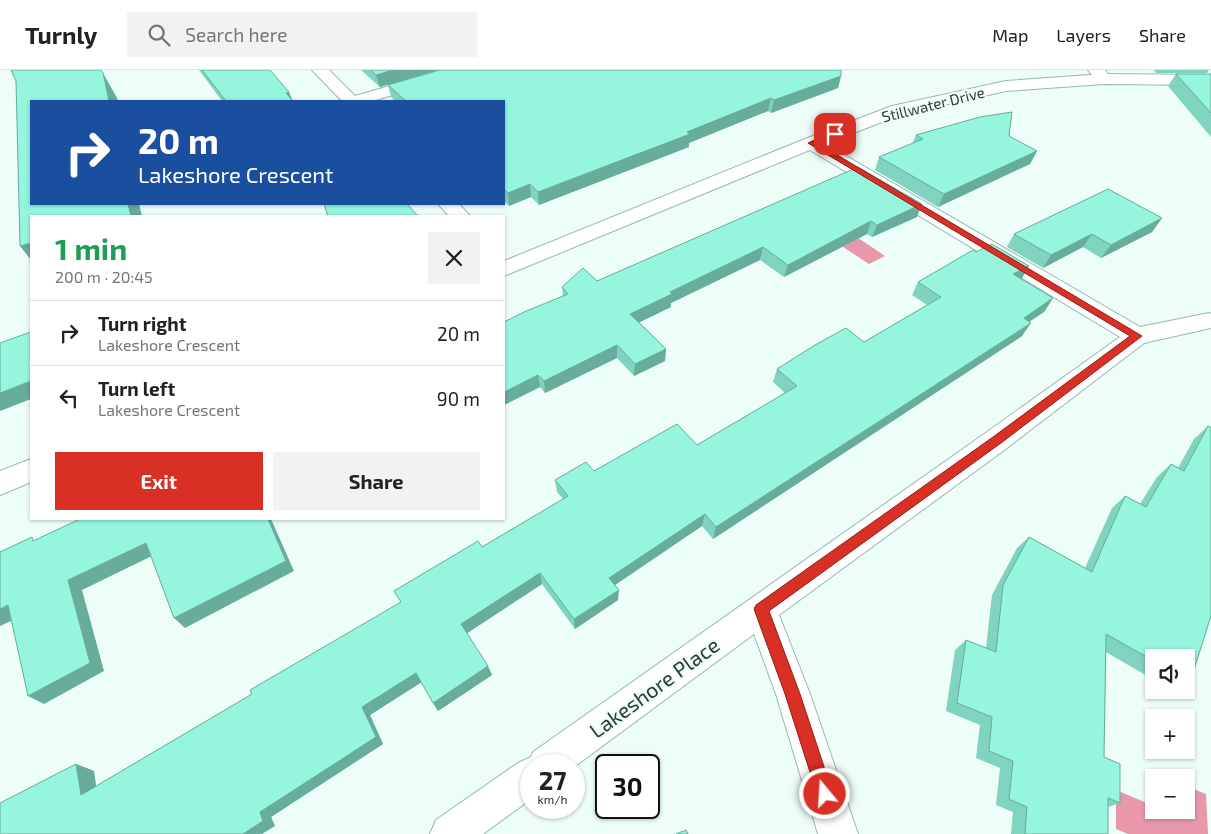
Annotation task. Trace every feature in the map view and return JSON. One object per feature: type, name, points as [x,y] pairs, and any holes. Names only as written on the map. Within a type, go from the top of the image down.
[{"type":"street","points":[[320,70],[350,100]]},
{"type":"street","points":[[358,100],[462,70]]},
{"type":"street","name":"Stillwater Drive","points":[[506,266],[811,143],[898,110],[1006,86],[1100,75],[1211,80]]},
{"type":"street","points":[[811,143],[1137,336],[1209,321]]},
{"type":"street","points":[[449,205],[459,215]]},
{"type":"street","name":"Lakeshore Place","points":[[561,754],[997,440],[1137,336]]},
{"type":"street","points":[[0,483],[30,470]]},
{"type":"street","points":[[761,609],[793,694],[838,834]]},
{"type":"street","points":[[450,834],[520,784]]},
{"type":"shaded area","points":[[848,231],[885,256],[869,264],[831,239]]},
{"type":"shaded area","points":[[1116,790],[1145,802],[1145,819],[1195,819],[1195,790],[1206,794],[1208,834],[1128,834],[1116,829]]},
{"type":"building","points":[[11,70],[101,70],[109,100],[30,100],[30,205],[128,205],[131,215],[30,215],[30,243],[20,246],[16,81]]},
{"type":"building","points":[[202,70],[270,70],[289,92],[286,93],[292,100],[225,100]]},
{"type":"building","points":[[371,70],[393,70],[376,75]]},
{"type":"building","points":[[440,70],[841,70],[841,76],[774,100],[771,98],[687,132],[690,134],[538,192],[530,184],[508,193],[505,190],[505,100],[405,100],[388,85]]},
{"type":"building","points":[[1176,74],[1211,74],[1211,113]]},
{"type":"building","points":[[1012,112],[1009,136],[1037,151],[944,194],[879,157],[923,139],[916,135],[980,117]]},
{"type":"building","points":[[858,167],[922,204],[877,225],[871,221],[788,265],[763,247],[670,292],[672,294],[630,314],[666,349],[635,364],[617,345],[544,381],[538,375],[505,392],[505,322],[568,294],[562,287],[583,268],[597,281]]},
{"type":"building","points":[[1108,189],[1162,218],[1111,245],[1092,234],[1051,255],[1014,234]]},
{"type":"building","points":[[324,205],[408,205],[417,215],[328,215]]},
{"type":"building","points":[[992,244],[1029,266],[1013,274],[1053,298],[1024,318],[1031,323],[716,527],[705,514],[609,578],[619,590],[574,619],[540,573],[461,624],[488,666],[433,703],[416,673],[362,707],[376,737],[260,812],[263,821],[243,834],[0,834],[0,803],[76,764],[81,795],[252,694],[250,690],[401,602],[394,591],[478,541],[482,547],[568,496],[555,480],[586,462],[594,471],[677,424],[697,445],[797,386],[777,369],[846,328],[864,342],[941,297],[918,282],[973,250],[976,252]]},
{"type":"building","points":[[30,332],[30,381],[0,393],[0,343]]},
{"type":"building","points":[[1208,426],[1211,428],[1211,616],[1195,666],[1195,649],[1145,649],[1145,656],[1106,634],[1104,757],[1120,764],[1120,803],[1108,798],[1108,834],[1025,834],[1027,807],[1009,799],[1013,761],[989,751],[992,717],[957,703],[966,640],[996,652],[1003,585],[1029,537],[1092,572],[1125,496],[1146,507],[1171,464],[1184,471]]},
{"type":"building","points":[[78,520],[268,520],[286,561],[174,618],[146,543],[68,580],[90,663],[28,696],[8,605],[0,609],[0,552],[32,537],[33,541]]},
{"type":"building","points":[[686,830],[688,834],[676,834]]},
{"type":"route","points":[[825,794],[793,694],[761,609],[997,440],[1137,336],[811,143],[835,134]]}]
